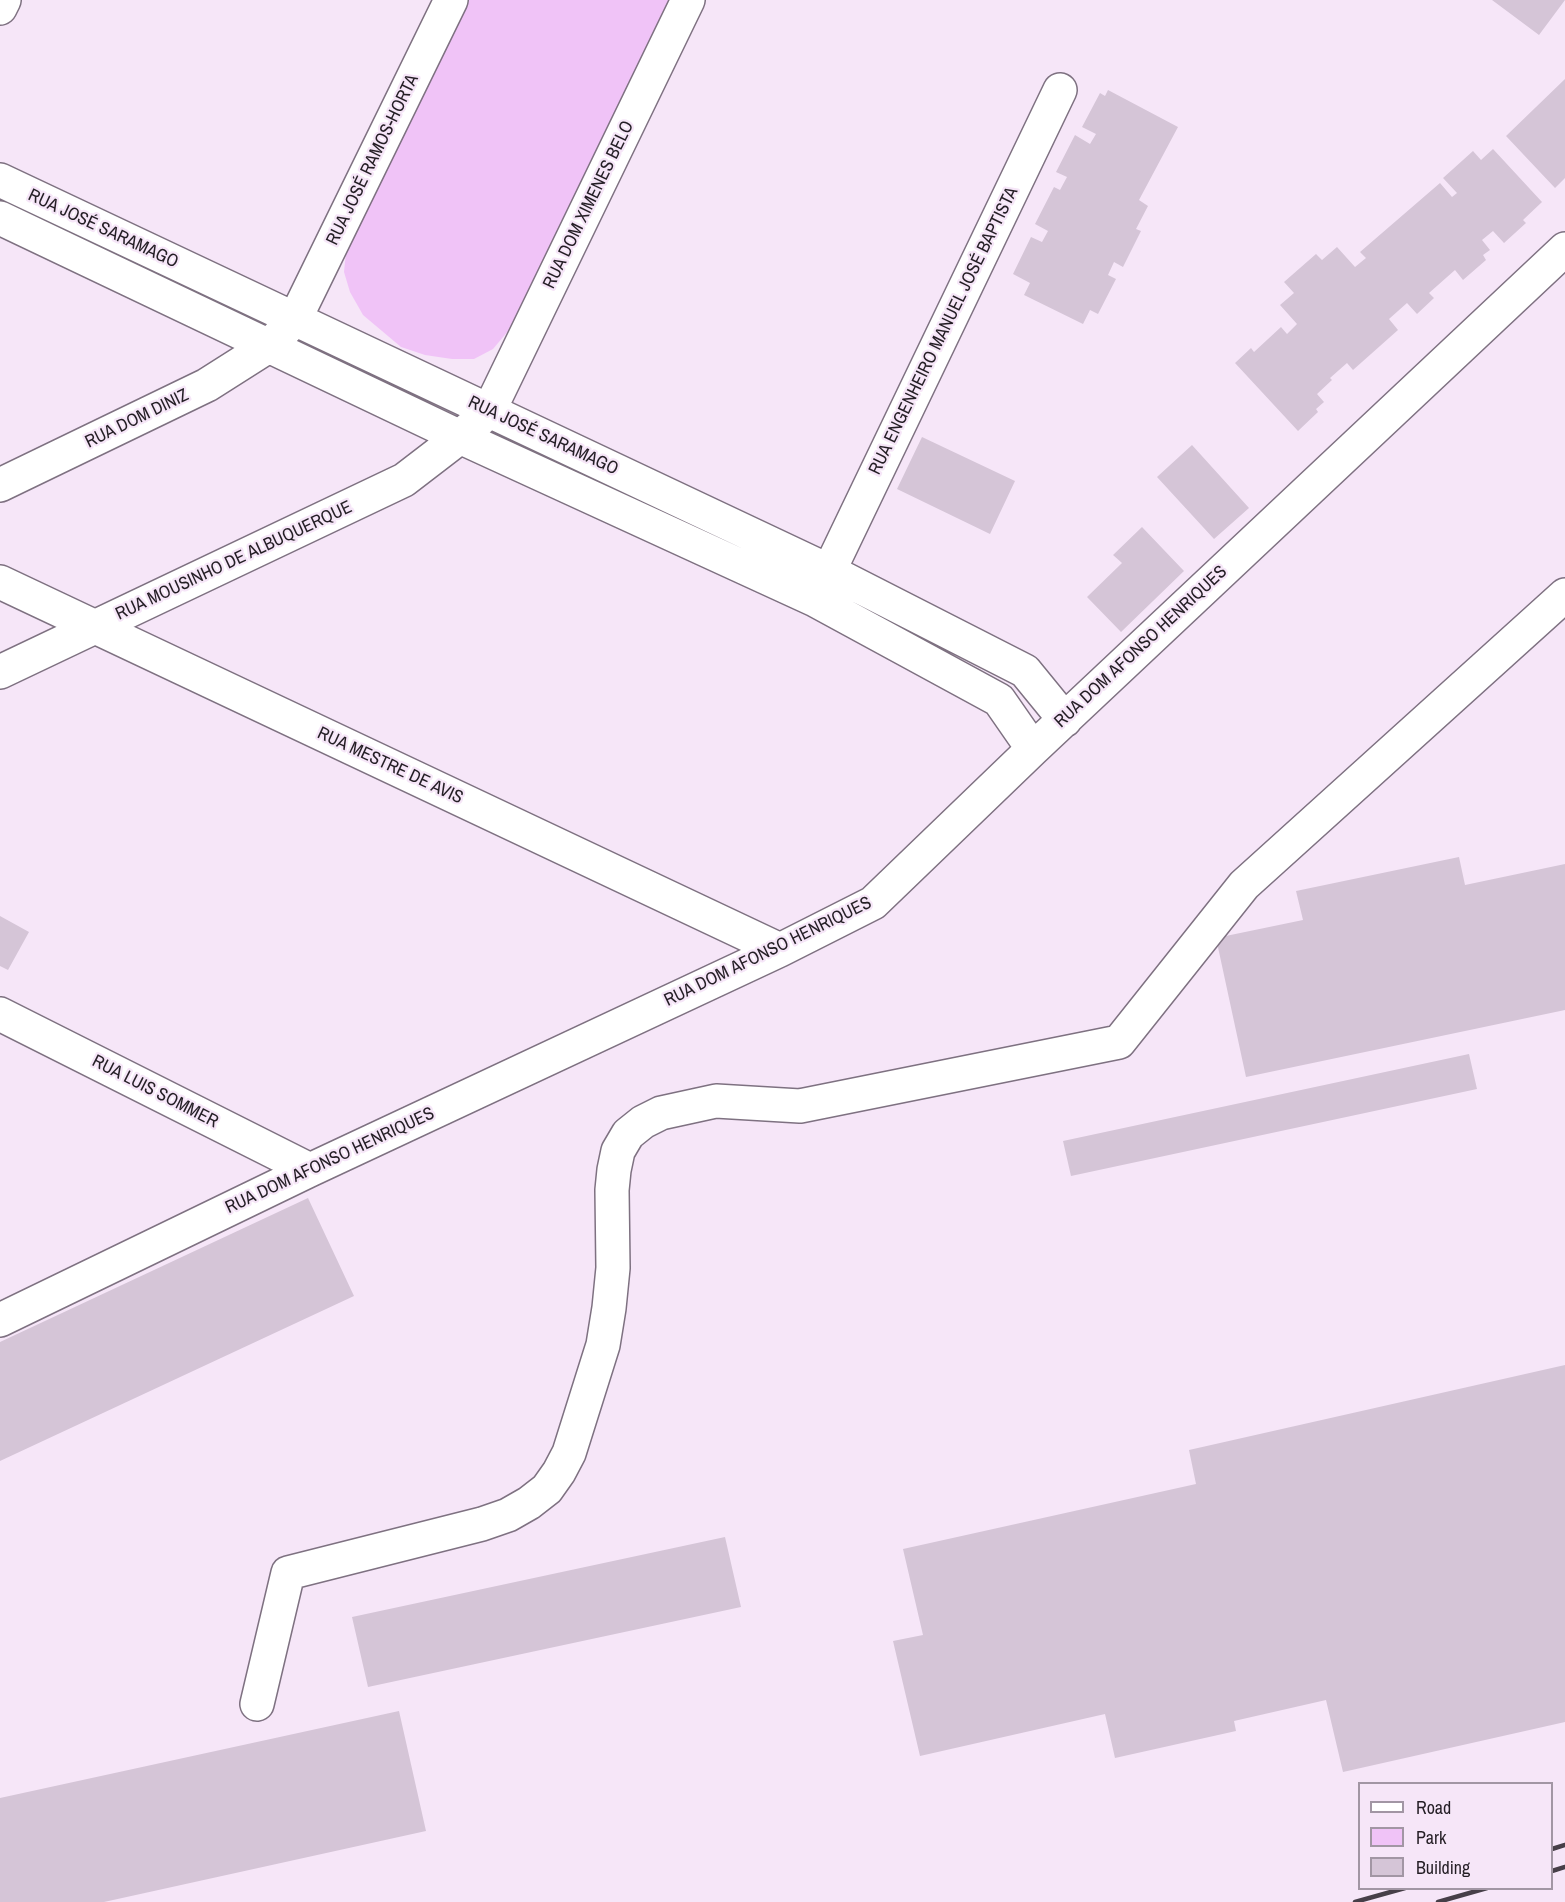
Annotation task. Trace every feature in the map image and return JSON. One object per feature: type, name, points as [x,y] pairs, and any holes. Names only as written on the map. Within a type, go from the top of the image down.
[{"type":"street","points":[[0,8],[4,0]]},
{"type":"street","name":"RUA JOSÉ RAMOS-HORTA","points":[[270,345],[295,319],[451,0]]},
{"type":"street","name":"RUA DOM XIMENES BELO","points":[[489,411],[688,0]]},
{"type":"street","name":"RUA ENGENHEIRO MANUEL JOSÉ BAPTISTA","points":[[814,600],[1060,90]]},
{"type":"street","name":"RUA JOSÉ SARAMAGO","points":[[0,180],[829,571],[1025,671],[1065,720]]},
{"type":"street","name":"RUA JOSÉ SARAMAGO","points":[[0,218],[460,437],[814,600],[999,700],[1033,749]]},
{"type":"street","name":"RUA DOM AFONSO HENRIQUES","points":[[0,1320],[310,1170],[780,950],[873,903],[1033,749],[1565,249]]},
{"type":"street","name":"RUA DOM DINIZ","points":[[0,485],[207,386],[270,345]]},
{"type":"street","name":"RUA MOUSINHO DE ALBUQUERQUE","points":[[0,672],[404,480],[460,437],[489,411]]},
{"type":"street","name":"RUA MESTRE DE AVIS","points":[[0,582],[780,950]]},
{"type":"street","points":[[257,1704],[288,1573],[451,1533],[508,1515],[547,1489],[559,1472],[576,1433],[603,1345],[612,1268],[614,1170],[618,1151],[628,1134],[643,1122],[661,1113],[716,1101],[800,1106],[1119,1042],[1244,885],[1565,595]]},
{"type":"street","name":"RUA LUIS SOMMER","points":[[0,1014],[310,1170]]},
{"type":"green space","points":[[469,0],[670,0],[509,330],[493,349],[474,359],[452,359],[425,355],[401,347],[363,315],[350,292],[344,272],[346,252]]},
{"type":"building","points":[[1492,0],[1565,0],[1539,35]]},
{"type":"building","points":[[1565,79],[1565,178],[1555,188],[1506,136]]},
{"type":"building","points":[[1108,90],[1178,127],[1139,200],[1148,206],[1136,229],[1141,231],[1123,267],[1114,262],[1108,275],[1116,279],[1098,314],[1090,310],[1083,324],[1024,295],[1030,283],[1013,274],[1031,237],[1042,242],[1048,231],[1035,224],[1054,187],[1060,190],[1067,177],[1056,172],[1075,135],[1090,144],[1096,134],[1082,127],[1100,93],[1105,96]]},
{"type":"building","points":[[1493,149],[1542,202],[1523,220],[1526,223],[1504,243],[1493,231],[1482,240],[1490,250],[1483,255],[1486,260],[1463,280],[1455,270],[1429,293],[1434,298],[1417,314],[1407,303],[1389,319],[1398,330],[1353,370],[1347,363],[1330,378],[1332,380],[1317,394],[1324,402],[1316,409],[1318,412],[1298,431],[1235,363],[1251,348],[1254,352],[1281,327],[1287,334],[1297,324],[1280,305],[1294,293],[1284,282],[1316,254],[1322,260],[1337,247],[1355,267],[1366,258],[1360,252],[1440,183],[1452,197],[1457,193],[1443,178],[1473,151],[1481,160]]},
{"type":"building","points":[[922,437],[1015,481],[990,534],[897,489]]},
{"type":"building","points":[[1192,445],[1249,508],[1214,539],[1157,477]]},
{"type":"building","points":[[1142,527],[1184,571],[1121,632],[1087,597],[1122,563],[1113,555]]},
{"type":"building","points":[[1459,857],[1465,885],[1565,864],[1565,1010],[1246,1077],[1216,938],[1303,920],[1296,891]]},
{"type":"building","points":[[0,916],[29,932],[8,970],[0,966]]},
{"type":"building","points":[[1469,1054],[1477,1089],[1071,1176],[1063,1141]]},
{"type":"building","points":[[308,1198],[354,1296],[0,1461],[0,1342]]},
{"type":"building","points":[[1565,1365],[1565,1722],[1343,1772],[1326,1700],[1234,1721],[1236,1731],[1115,1758],[1105,1714],[920,1756],[893,1641],[923,1635],[903,1549],[1196,1484],[1189,1450]]},
{"type":"building","points":[[725,1537],[741,1607],[368,1687],[352,1617]]},
{"type":"building","points":[[399,1711],[426,1831],[104,1902],[0,1902],[0,1798]]},
{"type":"railway","points":[[1553,1849],[1565,1845]]},
{"type":"railway","points":[[1553,1871],[1565,1867]]},
{"type":"railway","points":[[1355,1902],[1398,1890]]},
{"type":"railway","points":[[1438,1902],[1480,1890]]}]
